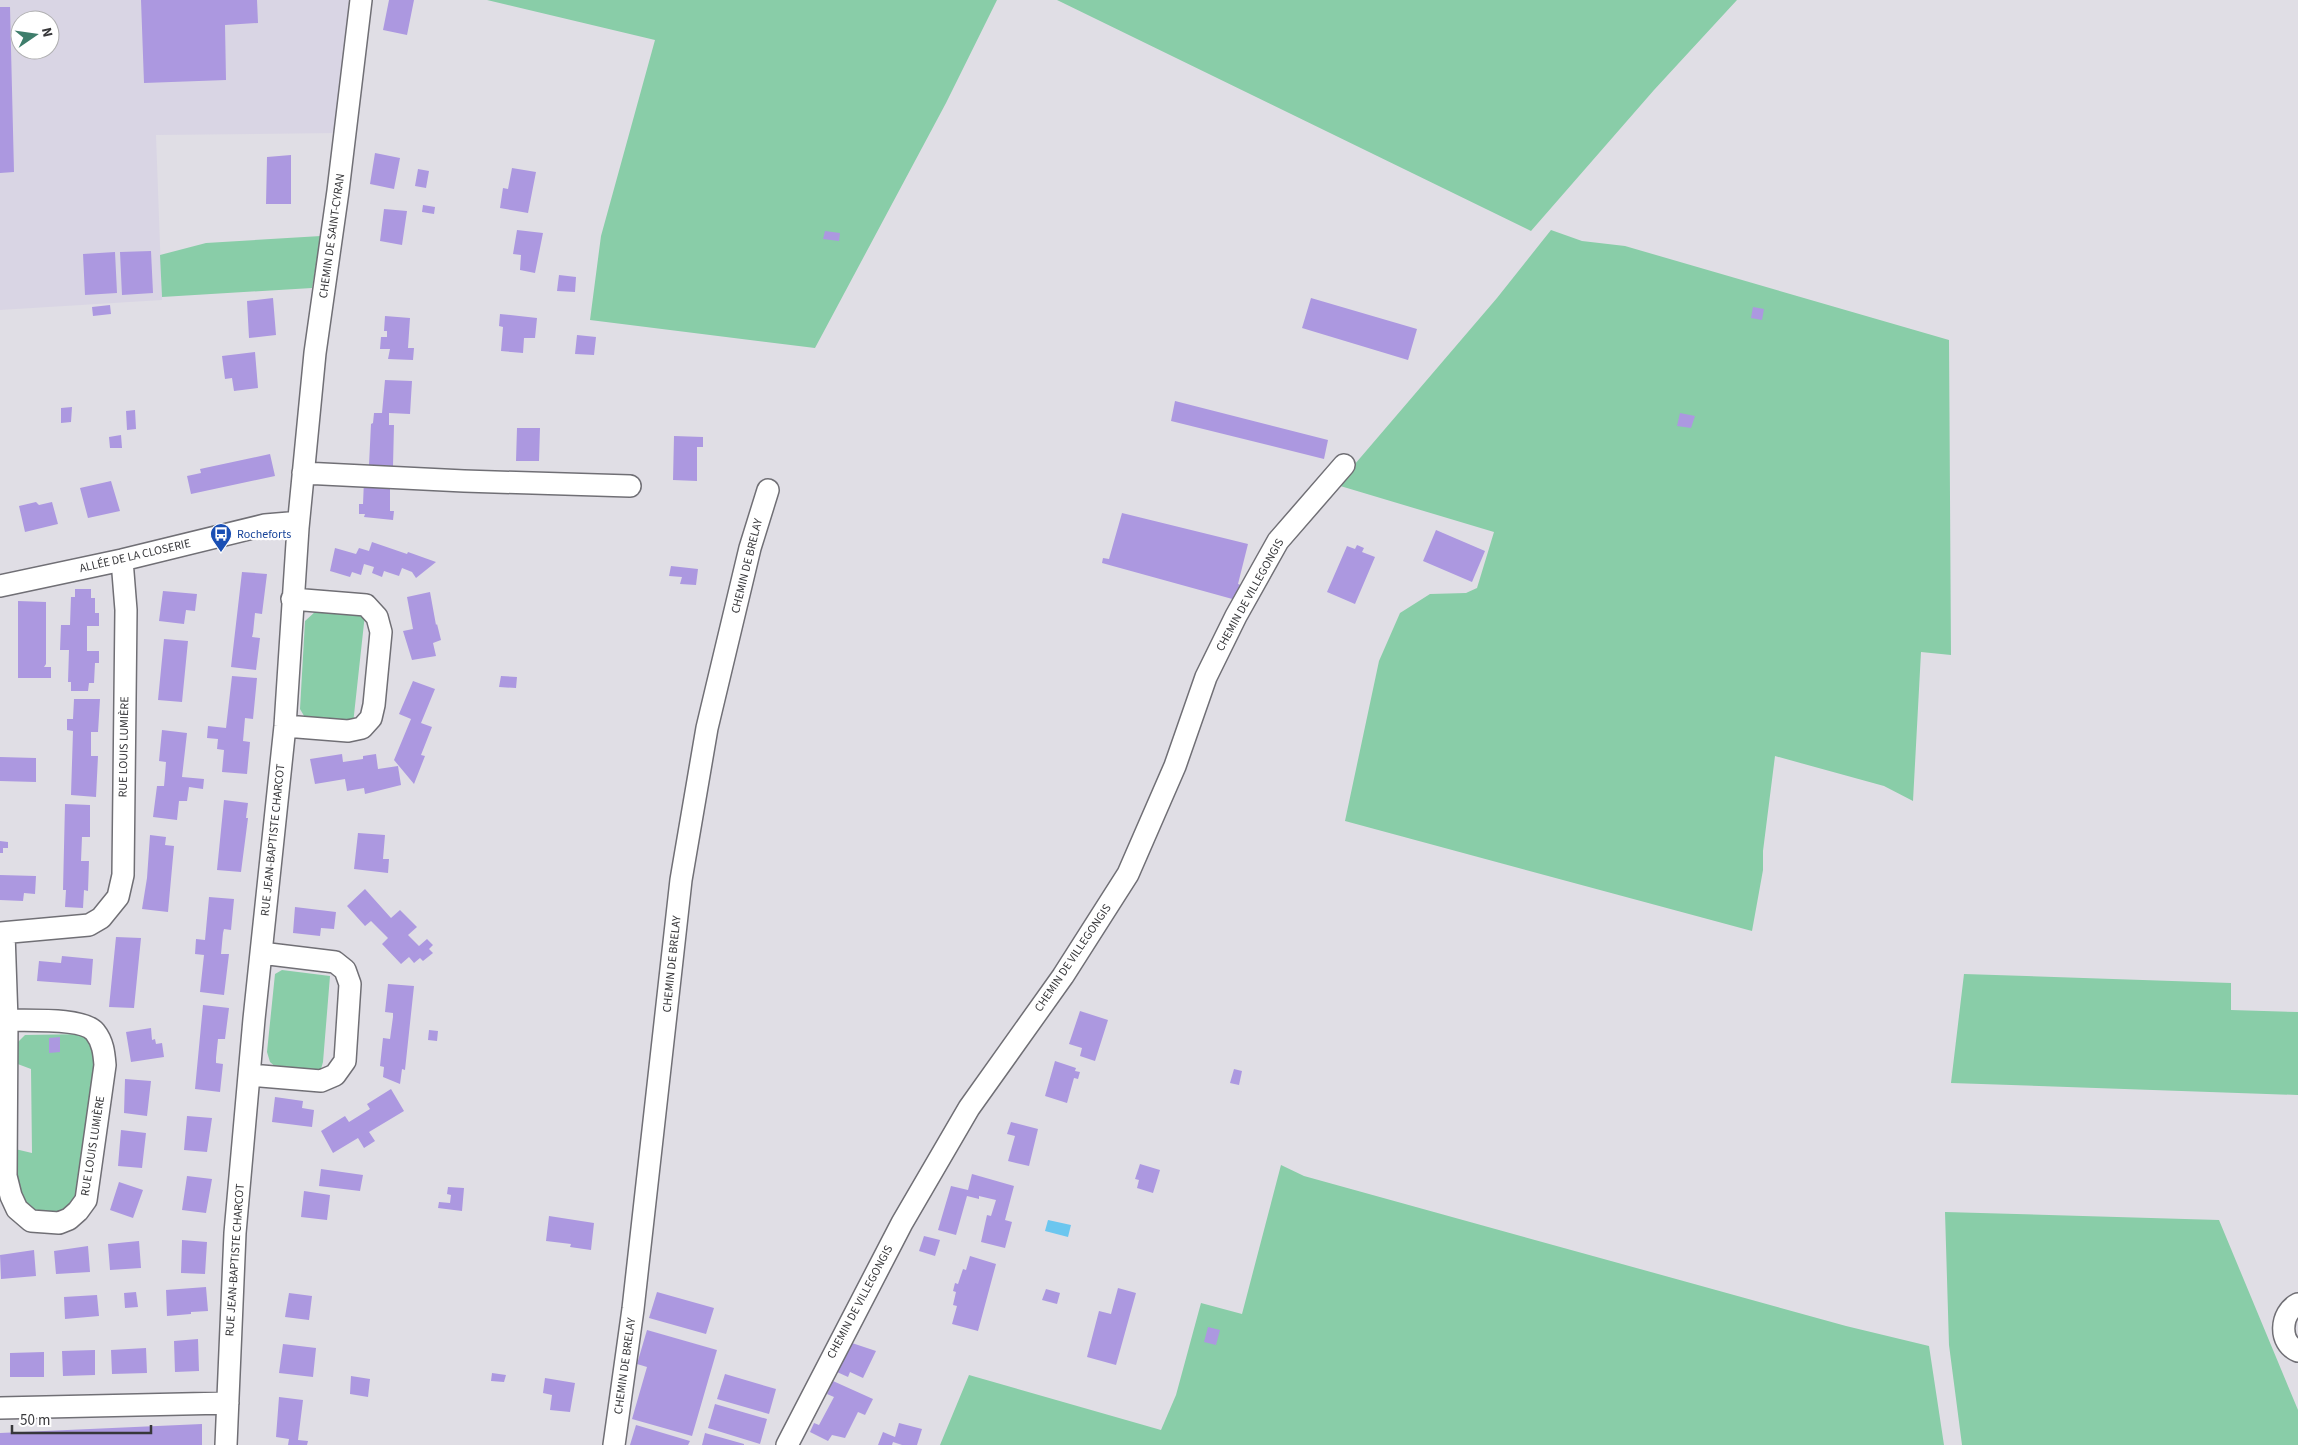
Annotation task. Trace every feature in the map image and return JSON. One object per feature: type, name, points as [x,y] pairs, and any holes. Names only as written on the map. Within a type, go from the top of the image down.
[{"type":"street","name":"CHEMIN DE SAINT-CYRAN","points":[[298,528],[315,353],[342,162],[361,0]]},
{"type":"street","name":"CHEMIN DE VILLEGONGIS","points":[[786,1445],[902,1223],[964,1115],[1063,976],[1128,874],[1175,766],[1206,677],[1236,616],[1278,541],[1344,465]]},
{"type":"street","points":[[303,472],[464,481],[630,486]]},
{"type":"street","name":"CHEMIN DE BRELAY","points":[[614,1445],[633,1309],[682,880],[707,728],[750,548],[768,490]]},
{"type":"street","name":"ALLÉE DE LA CLOSERIE","points":[[0,586],[122,560],[265,525],[289,523],[298,528]]},
{"type":"street","name":"RUE JEAN-BAPTISTE CHARCOT","points":[[226,1445],[235,1233],[261,953],[285,726],[298,528]]},
{"type":"street","name":"RUE LOUIS LUMIÈRE","points":[[7,1020],[78,1022],[94,1030],[103,1046],[105,1065],[86,1200],[69,1219],[59,1223],[30,1221],[17,1209],[11,1196],[6,1176],[7,1020],[2,933],[88,926],[101,918],[118,897],[123,875],[126,620],[122,560]]},
{"type":"street","points":[[285,726],[348,731],[362,728],[371,718],[374,705],[381,632],[377,617],[366,606],[292,599]]},
{"type":"street","points":[[250,1075],[321,1081],[335,1075],[345,1061],[350,984],[345,970],[334,962],[261,953]]},
{"type":"street","points":[[2298,1304],[2292,1306],[2283,1330],[2286,1341],[2293,1349],[2298,1351]]},
{"type":"street","points":[[0,1408],[228,1403]]},
{"type":"shaded area","points":[[0,0],[352,0],[338,133],[156,135],[162,300],[0,310]]},
{"type":"green space","points":[[487,0],[997,0],[946,103],[815,348],[590,320],[601,236],[655,40]]},
{"type":"green space","points":[[1057,0],[1737,0],[1654,90],[1531,231]]},
{"type":"green space","points":[[1551,230],[1582,241],[1625,246],[1949,340],[1951,655],[1921,652],[1913,801],[1884,786],[1775,756],[1763,851],[1763,870],[1752,931],[1345,821],[1379,661],[1400,613],[1430,594],[1466,593],[1477,588],[1494,532],[1337,485],[1497,298]]},
{"type":"green space","points":[[321,236],[312,288],[162,297],[160,255],[206,243]]},
{"type":"green space","points":[[316,611],[365,614],[353,724],[307,721],[300,709],[305,621]]},
{"type":"green space","points":[[282,970],[330,976],[323,1062],[321,1069],[318,1071],[277,1068],[270,1062],[267,1052],[275,974]]},
{"type":"green space","points":[[1964,974],[2231,983],[2231,1010],[2298,1012],[2298,1095],[1951,1083]]},
{"type":"green space","points":[[88,1034],[96,1060],[80,1198],[70,1211],[36,1217],[19,1202],[14,1180],[15,1149],[32,1153],[31,1069],[15,1063],[17,1043],[25,1035]]},
{"type":"green space","points":[[1281,1165],[1304,1176],[1846,1326],[1929,1346],[1944,1445],[940,1445],[969,1375],[1161,1430],[1176,1395],[1201,1303],[1242,1314]]},
{"type":"green space","points":[[1945,1212],[2219,1220],[2298,1410],[2298,1445],[1962,1445],[1949,1345]]},
{"type":"water","points":[[1048,1220],[1071,1225],[1068,1237],[1045,1231]]},
{"type":"building","points":[[141,0],[257,0],[258,23],[225,25],[226,80],[144,83]]},
{"type":"building","points":[[389,0],[414,0],[407,35],[383,30]]},
{"type":"building","points":[[0,7],[10,7],[14,172],[0,173]]},
{"type":"building","points":[[375,153],[400,158],[394,189],[370,184]]},
{"type":"building","points":[[291,155],[291,204],[266,204],[267,157]]},
{"type":"building","points":[[512,168],[536,172],[528,213],[500,208],[503,188],[508,189]]},
{"type":"building","points":[[418,169],[429,171],[426,188],[415,186]]},
{"type":"building","points":[[423,205],[435,207],[434,214],[422,212]]},
{"type":"building","points":[[384,209],[407,211],[402,245],[380,241]]},
{"type":"building","points":[[517,230],[543,233],[535,273],[520,270],[521,255],[513,254]]},
{"type":"building","points":[[825,231],[840,233],[839,241],[823,239]]},
{"type":"building","points":[[151,251],[153,293],[122,295],[120,252]]},
{"type":"building","points":[[115,252],[117,293],[85,295],[83,254]]},
{"type":"building","points":[[559,275],[576,277],[575,292],[557,291]]},
{"type":"building","points":[[273,298],[276,335],[249,338],[247,301]]},
{"type":"building","points":[[1311,298],[1417,329],[1408,360],[1302,328]]},
{"type":"building","points":[[110,305],[111,314],[93,316],[92,307]]},
{"type":"building","points":[[1753,307],[1764,309],[1762,320],[1751,318]]},
{"type":"building","points":[[500,314],[537,318],[535,338],[524,338],[523,353],[501,351],[503,327],[499,326]]},
{"type":"building","points":[[385,316],[410,318],[408,348],[414,348],[413,360],[388,359],[390,349],[380,349],[381,337],[387,337],[387,331],[384,331]]},
{"type":"building","points":[[577,335],[596,337],[594,355],[575,354]]},
{"type":"building","points":[[255,352],[258,388],[234,391],[232,378],[225,379],[222,356]]},
{"type":"building","points":[[385,380],[412,381],[410,414],[389,413],[389,425],[394,425],[393,466],[369,465],[371,424],[373,423],[374,413],[382,413]]},
{"type":"building","points":[[1175,401],[1328,440],[1324,459],[1171,421]]},
{"type":"building","points":[[72,407],[71,422],[61,423],[61,408]]},
{"type":"building","points":[[135,410],[136,429],[127,430],[126,411]]},
{"type":"building","points":[[1680,413],[1695,416],[1691,428],[1677,426]]},
{"type":"building","points":[[517,428],[540,428],[539,461],[516,461]]},
{"type":"building","points":[[121,435],[122,448],[110,448],[109,437]]},
{"type":"building","points":[[674,436],[703,437],[703,447],[697,447],[697,481],[673,480]]},
{"type":"building","points":[[270,454],[275,476],[191,494],[187,476],[201,473],[200,469]]},
{"type":"building","points":[[364,480],[390,481],[390,511],[394,511],[393,520],[364,517],[365,514],[359,514],[359,504],[363,504]]},
{"type":"building","points":[[111,481],[120,511],[88,518],[80,488]]},
{"type":"building","points":[[36,502],[39,505],[52,502],[58,524],[25,532],[19,506]]},
{"type":"building","points":[[1122,513],[1248,544],[1238,584],[1244,586],[1236,600],[1102,563],[1103,558],[1109,559]]},
{"type":"building","points":[[1436,530],[1485,551],[1472,582],[1423,561]]},
{"type":"building","points":[[372,542],[436,562],[416,578],[412,572],[402,568],[399,576],[384,571],[382,577],[372,573],[374,567],[364,564],[361,575],[352,572],[350,577],[330,571],[335,548],[356,554],[359,548],[369,551]]},
{"type":"building","points":[[1357,545],[1364,548],[1362,552],[1375,557],[1355,604],[1327,592],[1347,546],[1355,549]]},
{"type":"building","points":[[671,566],[698,569],[696,585],[680,584],[682,577],[669,576]]},
{"type":"building","points":[[242,572],[267,574],[262,614],[255,613],[252,637],[260,638],[256,670],[231,667]]},
{"type":"building","points":[[75,589],[91,589],[91,598],[95,598],[95,613],[99,613],[99,626],[87,626],[87,651],[99,651],[99,663],[95,663],[94,683],[89,683],[88,691],[71,691],[71,682],[68,682],[69,650],[60,650],[61,625],[70,625],[71,597],[75,597]]},
{"type":"building","points":[[163,591],[197,594],[195,611],[186,610],[184,624],[159,621]]},
{"type":"building","points":[[430,592],[436,625],[441,640],[433,643],[436,656],[412,660],[403,631],[413,629],[407,597]]},
{"type":"building","points":[[18,601],[46,602],[46,664],[44,667],[51,667],[51,678],[18,678]]},
{"type":"building","points":[[164,639],[188,641],[182,702],[158,700]]},
{"type":"building","points":[[232,676],[257,678],[253,719],[245,718],[243,741],[250,742],[247,774],[222,772],[224,750],[217,749],[218,739],[207,738],[208,726],[226,728]]},
{"type":"building","points":[[501,676],[517,677],[516,688],[499,687]]},
{"type":"building","points":[[413,681],[435,689],[421,723],[432,727],[421,755],[425,756],[414,784],[394,760],[411,719],[399,714]]},
{"type":"building","points":[[74,699],[100,699],[98,732],[91,732],[91,756],[98,756],[96,797],[71,795],[73,731],[67,730],[67,719],[73,719]]},
{"type":"building","points":[[162,730],[187,733],[182,777],[204,779],[203,789],[189,787],[187,801],[179,801],[177,820],[153,817],[157,786],[164,786],[166,762],[159,761]]},
{"type":"building","points":[[342,754],[343,762],[363,759],[363,756],[376,754],[378,769],[398,766],[401,785],[365,794],[364,788],[347,791],[345,779],[315,784],[310,759]]},
{"type":"building","points":[[0,757],[36,758],[36,782],[0,781]]},
{"type":"building","points":[[224,800],[248,803],[246,818],[248,818],[241,872],[217,870]]},
{"type":"building","points":[[65,804],[90,805],[90,837],[82,837],[81,861],[89,861],[88,891],[84,890],[83,908],[65,907],[66,890],[63,890]]},
{"type":"building","points":[[358,833],[385,835],[383,859],[389,859],[388,873],[354,869]]},
{"type":"building","points":[[150,835],[166,837],[165,845],[174,846],[168,912],[142,909],[147,878]]},
{"type":"building","points":[[0,841],[8,842],[8,848],[3,848],[3,853],[0,853]]},
{"type":"building","points":[[0,875],[36,876],[35,894],[24,893],[23,901],[0,900]]},
{"type":"building","points":[[365,889],[391,918],[400,910],[417,927],[408,935],[419,946],[427,939],[433,945],[429,949],[433,953],[423,961],[420,958],[414,963],[409,957],[401,964],[382,944],[388,938],[371,921],[365,926],[347,906]]},
{"type":"building","points":[[209,897],[234,899],[231,930],[224,929],[223,933],[221,954],[229,954],[224,995],[200,992],[204,955],[195,954],[196,939],[205,940]]},
{"type":"building","points":[[295,907],[336,912],[334,929],[321,928],[320,936],[293,933]]},
{"type":"building","points":[[116,937],[141,938],[134,1008],[109,1007]]},
{"type":"building","points":[[62,956],[93,959],[91,985],[37,981],[39,961],[61,963]]},
{"type":"building","points":[[388,984],[414,986],[405,1070],[402,1069],[400,1084],[383,1077],[384,1067],[380,1066],[383,1038],[390,1039],[393,1017],[393,1013],[385,1012]]},
{"type":"building","points":[[203,1005],[229,1008],[225,1039],[218,1039],[216,1063],[223,1064],[220,1092],[195,1089]]},
{"type":"building","points":[[1080,1011],[1108,1020],[1095,1061],[1080,1056],[1082,1048],[1069,1044]]},
{"type":"building","points":[[151,1028],[152,1040],[155,1039],[156,1044],[162,1043],[164,1057],[131,1062],[126,1032]]},
{"type":"building","points":[[429,1030],[438,1031],[437,1041],[428,1040]]},
{"type":"building","points":[[60,1037],[60,1052],[49,1053],[49,1038]]},
{"type":"building","points":[[1055,1061],[1076,1068],[1075,1071],[1080,1072],[1078,1079],[1074,1078],[1067,1103],[1045,1096]]},
{"type":"building","points":[[1234,1069],[1242,1071],[1239,1085],[1230,1083]]},
{"type":"building","points":[[125,1079],[151,1081],[147,1116],[124,1113]]},
{"type":"building","points":[[391,1089],[404,1111],[369,1132],[375,1141],[364,1148],[358,1138],[333,1153],[321,1131],[345,1116],[349,1122],[370,1109],[367,1104]]},
{"type":"building","points":[[275,1097],[303,1101],[302,1108],[314,1110],[312,1127],[272,1122]]},
{"type":"building","points":[[187,1116],[212,1118],[207,1152],[184,1150]]},
{"type":"building","points":[[1011,1122],[1038,1129],[1029,1166],[1008,1161],[1015,1136],[1007,1134]]},
{"type":"building","points":[[121,1130],[146,1133],[142,1168],[118,1166]]},
{"type":"building","points":[[1140,1164],[1160,1170],[1153,1193],[1137,1188],[1139,1180],[1135,1179]]},
{"type":"building","points":[[321,1169],[363,1175],[360,1191],[319,1186]]},
{"type":"building","points":[[972,1174],[1014,1186],[1005,1220],[1012,1222],[1005,1248],[981,1242],[987,1215],[991,1216],[996,1200],[979,1196],[979,1199],[967,1196],[956,1235],[938,1230],[951,1186],[968,1190]]},
{"type":"building","points":[[187,1176],[212,1179],[206,1213],[182,1210]]},
{"type":"building","points":[[119,1182],[143,1190],[133,1218],[110,1210]]},
{"type":"building","points":[[448,1187],[464,1188],[462,1211],[438,1208],[439,1202],[450,1203],[451,1195],[447,1194]]},
{"type":"building","points":[[304,1191],[330,1195],[327,1220],[301,1217]]},
{"type":"building","points":[[549,1216],[594,1223],[591,1250],[570,1247],[571,1244],[546,1241]]},
{"type":"building","points":[[924,1236],[940,1240],[935,1256],[919,1251]]},
{"type":"building","points":[[182,1240],[207,1242],[205,1274],[181,1273]]},
{"type":"building","points":[[139,1241],[141,1268],[110,1270],[108,1244]]},
{"type":"building","points":[[88,1246],[90,1272],[56,1274],[54,1251]]},
{"type":"building","points":[[34,1250],[36,1276],[1,1279],[0,1255]]},
{"type":"building","points":[[970,1256],[996,1264],[978,1331],[952,1324],[957,1306],[953,1305],[956,1292],[953,1291],[955,1283],[958,1284],[963,1269],[966,1270]]},
{"type":"building","points":[[206,1287],[208,1311],[167,1316],[166,1290]]},
{"type":"building","points":[[1118,1288],[1136,1293],[1116,1365],[1087,1357],[1099,1311],[1111,1314]]},
{"type":"building","points":[[1046,1289],[1060,1293],[1057,1304],[1042,1300]]},
{"type":"building","points":[[136,1292],[138,1307],[125,1308],[124,1293]]},
{"type":"building","points":[[657,1292],[714,1308],[706,1334],[649,1318]]},
{"type":"building","points":[[289,1293],[312,1296],[309,1320],[285,1317]]},
{"type":"building","points":[[97,1295],[99,1316],[65,1319],[64,1297]]},
{"type":"building","points":[[1208,1327],[1220,1330],[1216,1345],[1204,1342]]},
{"type":"building","points":[[647,1330],[717,1350],[692,1436],[632,1419],[647,1367],[637,1364]]},
{"type":"building","points":[[198,1339],[199,1371],[175,1372],[174,1341]]},
{"type":"building","points":[[852,1343],[876,1351],[863,1378],[850,1372],[848,1377],[837,1372]]},
{"type":"building","points":[[283,1344],[316,1348],[313,1377],[279,1373]]},
{"type":"building","points":[[146,1348],[147,1373],[112,1374],[111,1350]]},
{"type":"building","points":[[95,1350],[95,1375],[63,1376],[62,1351]]},
{"type":"building","points":[[44,1352],[44,1377],[10,1377],[10,1353]]},
{"type":"building","points":[[492,1373],[506,1375],[504,1382],[491,1381]]},
{"type":"building","points":[[725,1374],[776,1389],[769,1414],[717,1399]]},
{"type":"building","points":[[351,1376],[370,1379],[368,1397],[350,1394]]},
{"type":"building","points":[[545,1378],[575,1383],[570,1412],[550,1410],[552,1395],[543,1393]]},
{"type":"building","points":[[833,1381],[873,1399],[865,1415],[858,1412],[845,1438],[832,1435],[828,1441],[810,1432],[814,1423],[819,1425],[834,1397],[827,1394]]},
{"type":"building","points":[[279,1397],[303,1400],[298,1440],[308,1441],[307,1445],[288,1445],[289,1439],[276,1437]]},
{"type":"building","points":[[715,1404],[767,1419],[760,1444],[708,1428]]},
{"type":"building","points":[[899,1423],[922,1429],[917,1445],[902,1445],[893,1442],[892,1445],[878,1445],[883,1432],[895,1437]]},
{"type":"building","points":[[202,1424],[202,1445],[0,1445],[0,1433]]},
{"type":"building","points":[[636,1425],[690,1441],[688,1445],[630,1445]]},
{"type":"building","points":[[705,1433],[744,1444],[744,1445],[702,1445]]},
{"type":"place","name":"Rocheforts","points":[[221,553]]}]
